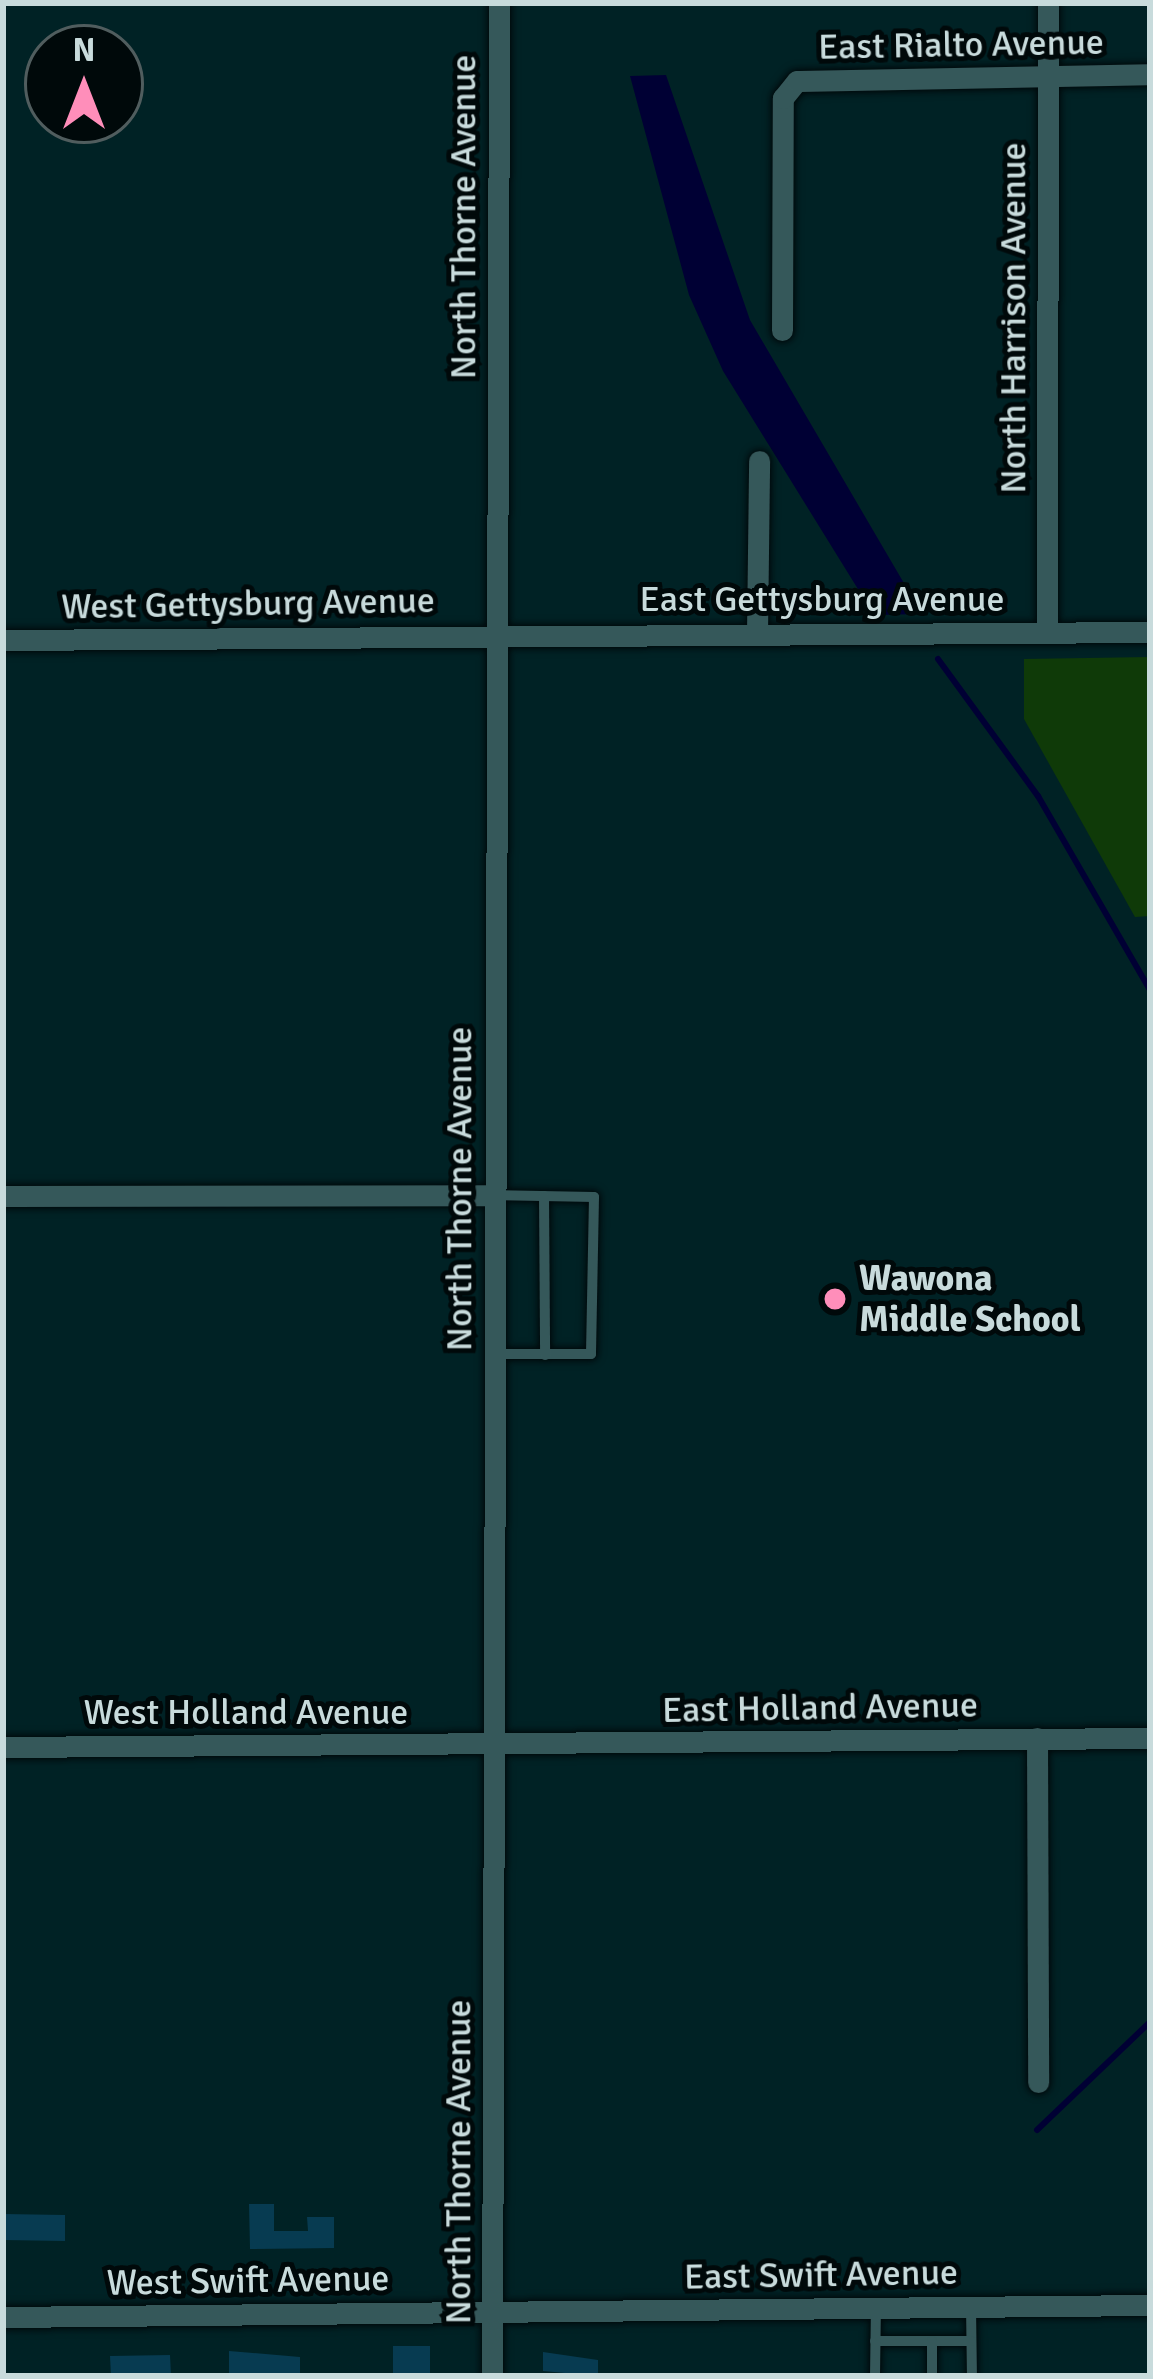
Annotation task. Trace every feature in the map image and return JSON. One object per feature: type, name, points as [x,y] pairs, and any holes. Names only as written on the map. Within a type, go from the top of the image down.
[{"type":"street","name":"North Thorne Avenue","points":[[493,2376],[490,1744],[499,3]]},
{"type":"street","name":"North Harrison Avenue","points":[[1047,632],[1048,3]]},
{"type":"street","name":"East Rialto Avenue","points":[[782,330],[783,98],[797,81],[1150,74]]},
{"type":"street","points":[[757,634],[759,461]]},
{"type":"street","name":"East Gettysburg Avenue","points":[[495,634],[1150,632]]},
{"type":"street","name":"West Gettysburg Avenue","points":[[3,640],[495,634]]},
{"type":"street","points":[[3,1196],[494,1195]]},
{"type":"street","points":[[1037,1738],[1038,2082]]},
{"type":"street","name":"East Holland Avenue","points":[[490,1744],[1150,1738]]},
{"type":"street","name":"West Holland Avenue","points":[[3,1748],[490,1744]]},
{"type":"street","name":"East Swift Avenue","points":[[493,2311],[1150,2305]]},
{"type":"street","name":"West Swift Avenue","points":[[3,2317],[493,2311]]},
{"type":"lane","points":[[493,1354],[591,1354],[594,1197],[494,1195]]},
{"type":"lane","points":[[544,1196],[545,1355]]},
{"type":"lane","points":[[970,2306],[972,2376]]},
{"type":"lane","points":[[875,2376],[876,2307]]},
{"type":"lane","points":[[875,2341],[971,2341]]},
{"type":"lane","points":[[932,2341],[932,2376]]},
{"type":"green space","points":[[1150,657],[1150,916],[1135,917],[1024,719],[1024,659]]},
{"type":"shaded area","points":[[666,75],[750,320],[922,614],[874,615],[723,371],[689,295],[630,76]]},
{"type":"building","points":[[249,2204],[274,2204],[274,2231],[308,2231],[307,2217],[334,2217],[334,2248],[250,2249]]},
{"type":"building","points":[[3,2214],[65,2215],[65,2241],[3,2240]]},
{"type":"building","points":[[393,2346],[430,2346],[430,2376],[393,2376]]},
{"type":"building","points":[[229,2351],[300,2357],[300,2376],[229,2376]]},
{"type":"building","points":[[543,2352],[598,2360],[598,2376],[543,2371]]},
{"type":"building","points":[[170,2355],[171,2376],[111,2376],[110,2356]]},
{"type":"waterway","points":[[938,659],[1038,796],[1150,990]]},
{"type":"waterway","points":[[1037,2130],[1150,2022]]},
{"type":"place","name":"Wawona Middle School","points":[[835,1299]]}]
